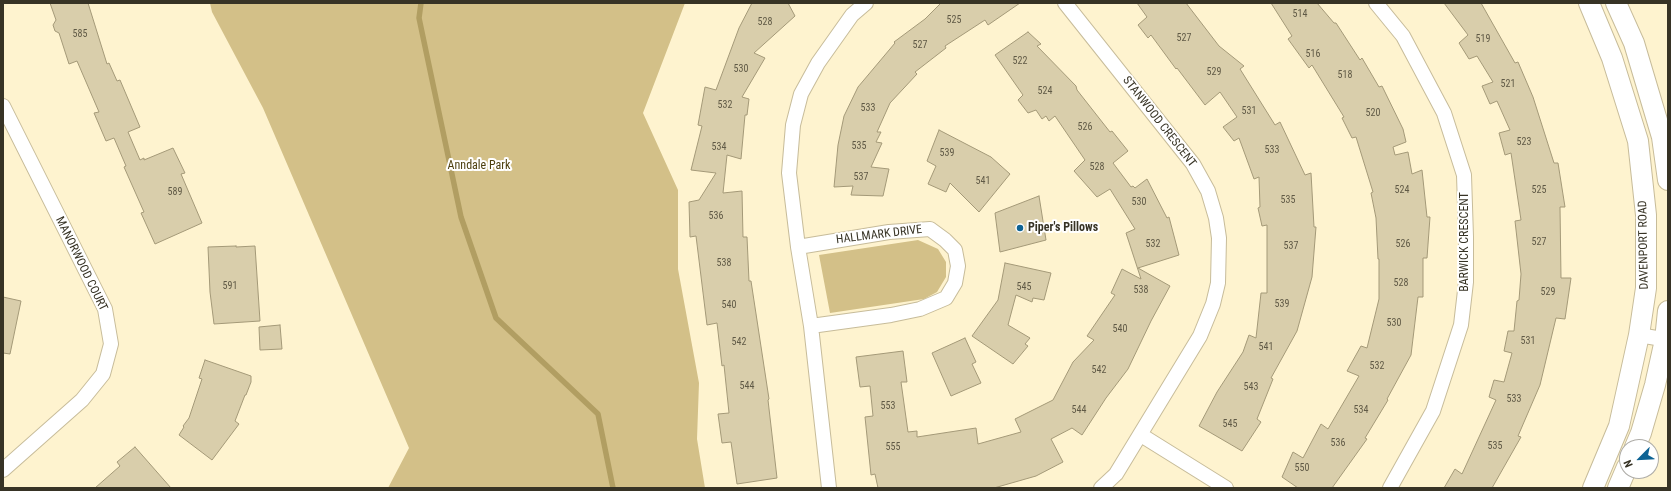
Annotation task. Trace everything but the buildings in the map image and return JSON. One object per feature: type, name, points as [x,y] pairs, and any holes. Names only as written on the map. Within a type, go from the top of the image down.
[{"type":"street","points":[[829,488],[811,326],[798,247],[789,173],[793,125],[801,94],[818,63],[852,15],[866,3]]},
{"type":"street","name":"STANWOOD CRESCENT","points":[[1064,3],[1194,164],[1208,191],[1216,218],[1219,238],[1218,283],[1213,304],[1200,336],[1116,474],[1101,488]]},
{"type":"street","name":"BARWICK CRESCENT","points":[[1376,3],[1402,36],[1444,113],[1464,175],[1466,221],[1466,282],[1461,325],[1434,411],[1390,488]]},
{"type":"street","name":"DAVENPORT ROAD","points":[[1589,3],[1612,58],[1638,141],[1646,216],[1646,288],[1639,335],[1619,426],[1593,488]]},
{"type":"street","points":[[1616,3],[1634,43],[1660,129],[1668,180]]},
{"type":"street","name":"MANORWOOD COURT","points":[[3,106],[6,122],[105,309],[112,344],[103,374],[82,400],[3,470]]},
{"type":"street","name":"HALLMARK DRIVE","points":[[798,247],[889,232],[930,229],[945,240],[955,250],[958,266],[956,283],[946,298],[926,306],[891,315],[811,326]]},
{"type":"street","points":[[1638,439],[1667,340],[1668,311]]},
{"type":"street","points":[[1639,335],[1667,340]]},
{"type":"street","points":[[1141,435],[1226,488]]},
{"type":"green space","name":"Anndale Park","points":[[210,3],[685,3],[643,113],[678,190],[678,269],[699,383],[697,439],[705,488],[388,488],[409,448],[263,108],[212,12]]},
{"type":"green space","points":[[918,240],[938,249],[946,262],[946,277],[937,292],[924,299],[830,313],[819,255]]},
{"type":"waterway","points":[[421,3],[419,18],[461,217],[496,318],[598,414],[613,488]]},
{"type":"place","name":"Piper's Pillows","points":[[1020,228]]}]
